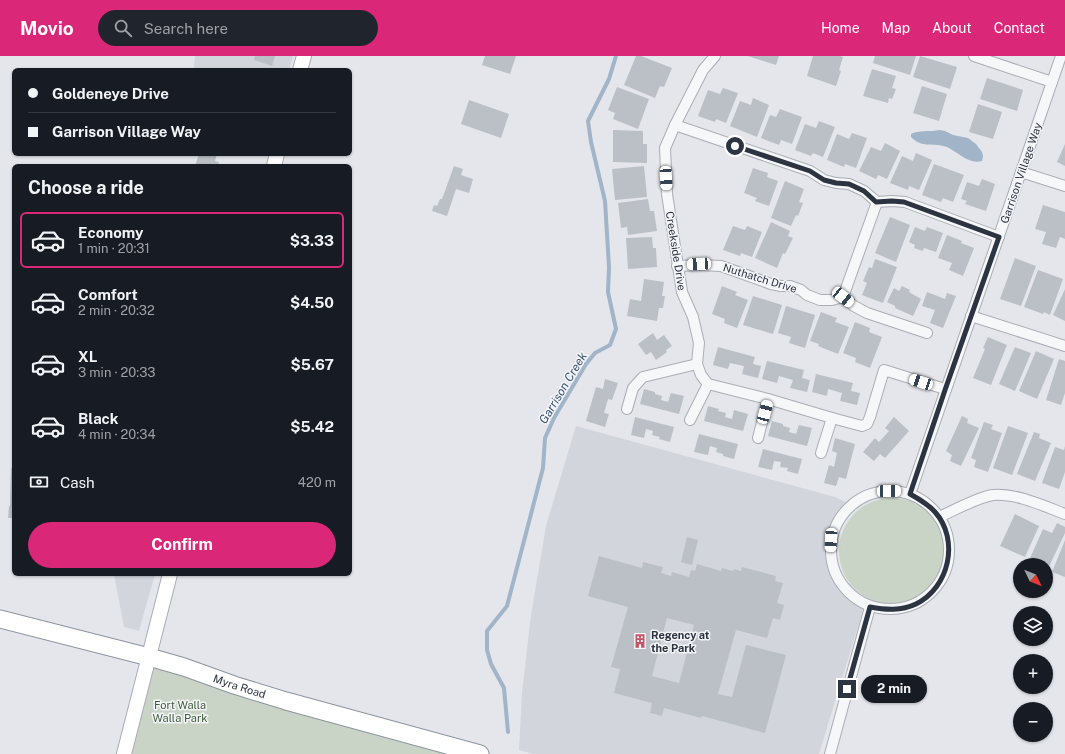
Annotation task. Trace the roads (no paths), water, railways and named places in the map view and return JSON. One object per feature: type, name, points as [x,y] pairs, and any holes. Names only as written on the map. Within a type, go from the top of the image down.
[{"type":"highway","name":"Myra Road","points":[[0,619],[149,657],[286,701],[480,754]]},
{"type":"main road","points":[[301,68],[304,56]]},
{"type":"main road","points":[[124,754],[169,576]]},
{"type":"street","name":"Creekside Drive","points":[[697,364],[699,343],[693,317],[682,292],[677,266],[667,194],[665,148],[703,70],[715,56]]},
{"type":"street","points":[[974,56],[1052,82]]},
{"type":"street","name":"Garrison Village Way","points":[[910,494],[1061,56]]},
{"type":"street","points":[[675,125],[810,171],[824,180],[849,184],[864,191],[876,202],[904,202],[999,237]]},
{"type":"street","points":[[1021,172],[1065,186]]},
{"type":"street","points":[[876,202],[843,297],[854,306],[867,313],[928,333]]},
{"type":"street","name":"Nuthatch Drive","points":[[677,266],[699,264],[721,266],[771,284],[790,286],[801,290],[807,296],[820,300],[832,300],[843,297]]},
{"type":"street","points":[[971,316],[1065,346]]},
{"type":"street","points":[[627,409],[633,388],[643,377],[697,364],[701,376],[708,384],[768,399],[862,426],[866,424],[870,417],[884,370],[945,390]]},
{"type":"street","points":[[690,420],[708,384]]},
{"type":"street","points":[[758,438],[768,399]]},
{"type":"street","points":[[821,454],[832,418]]},
{"type":"street","points":[[898,491],[910,494],[924,502],[936,512],[939,517],[948,536],[948,562],[941,579],[930,594],[916,604],[898,609],[882,610],[870,607],[855,599],[843,588],[834,572],[830,552],[834,530],[841,516],[849,507],[865,496],[880,492],[898,491]]},
{"type":"street","points":[[939,517],[973,501],[992,495],[1012,496],[1065,514]]},
{"type":"street","points":[[830,754],[870,607]]},
{"type":"water","points":[[940,130],[953,135],[968,138],[976,144],[982,152],[982,161],[977,162],[968,160],[947,147],[920,143],[911,137],[911,134],[917,132]]},
{"type":"waterway","name":"Garrison Creek","points":[[508,732],[504,688],[491,664],[487,650],[487,631],[507,606],[543,468],[545,438],[554,418],[586,364],[595,353],[610,345],[616,329],[608,292],[609,267],[605,201],[591,142],[588,121],[609,79],[616,56]]},
{"type":"place","name":"Regency at the Park","points":[[640,641]]},
{"type":"park label","name":"Fort Walla Walla Park","points":[[180,711]]}]
